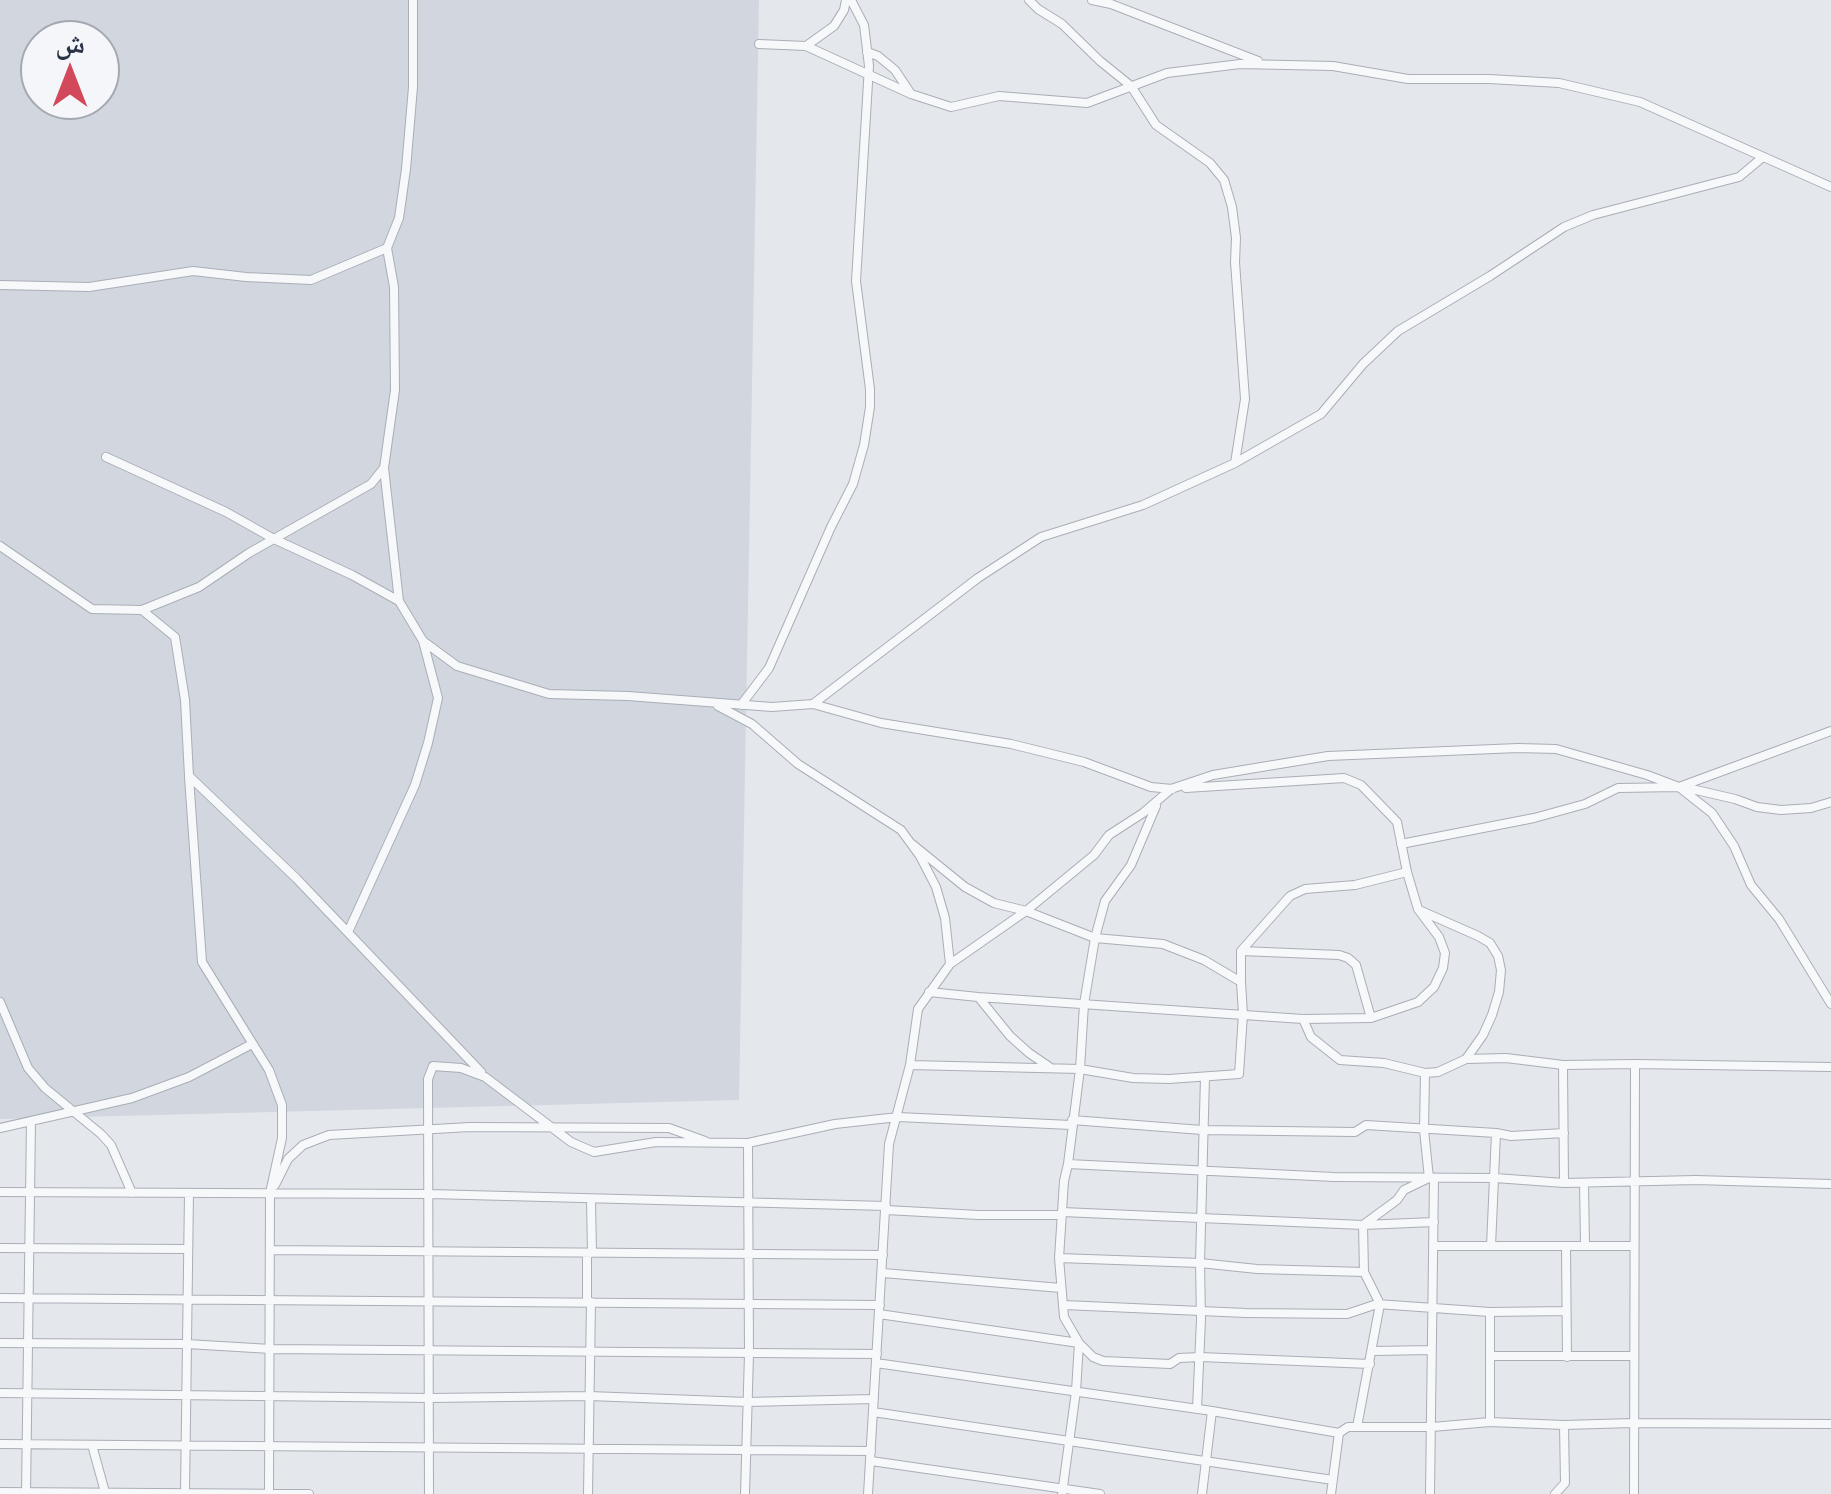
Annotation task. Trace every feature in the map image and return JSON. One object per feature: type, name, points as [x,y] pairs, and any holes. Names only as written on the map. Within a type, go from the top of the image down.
[{"type":"street","points":[[348,932],[414,785],[438,698],[423,641],[399,601],[384,468],[395,390],[394,287],[387,248],[399,218],[406,169],[413,87],[413,0]]},
{"type":"street","points":[[1029,0],[1131,86],[1156,125],[1210,163],[1224,180],[1232,207],[1245,399],[1235,463]]},
{"type":"street","points":[[1092,0],[1267,64]]},
{"type":"street","points":[[740,706],[769,668],[853,484],[864,445],[870,389],[856,281],[867,52],[864,25],[849,1],[834,26],[806,46]]},
{"type":"street","points":[[760,44],[806,46],[911,94],[951,107],[998,96],[1088,103],[1167,73],[1212,66],[1332,66],[1408,78],[1559,83],[1640,102],[1831,187]]},
{"type":"street","points":[[867,52],[895,70],[911,94]]},
{"type":"street","points":[[813,704],[978,578],[1041,537],[1143,506],[1235,463],[1321,414],[1363,364],[1398,331],[1564,227],[1593,215],[1740,177],[1763,157]]},
{"type":"street","points":[[0,285],[89,287],[193,271],[311,280],[387,248]]},
{"type":"street","points":[[106,457],[226,512],[399,601]]},
{"type":"street","points":[[0,546],[92,609],[142,610],[199,586],[371,484],[384,468]]},
{"type":"street","points":[[142,610],[175,637],[184,700],[202,962],[269,1070],[282,1104],[282,1138],[270,1194],[269,1494]]},
{"type":"street","points":[[423,641],[457,666],[549,694],[740,706],[813,704],[881,723],[1011,744],[1084,762],[1151,788],[1344,778],[1362,785],[1397,822],[1418,909],[1439,937],[1445,954],[1434,987],[1418,1002],[1371,1018],[1303,1019],[929,992]]},
{"type":"street","points":[[714,704],[752,724],[798,764],[901,830],[936,888],[945,918],[950,964]]},
{"type":"street","points":[[1402,844],[1534,818],[1585,804],[1618,788],[1679,786],[1831,731]]},
{"type":"street","points":[[868,1494],[890,1144],[910,1065],[918,1009],[950,964],[1026,911],[1094,855],[1109,835],[1171,789],[1213,775],[1328,756],[1518,748],[1556,749],[1769,809],[1802,810],[1831,802]]},
{"type":"street","points":[[189,776],[296,878],[486,1077],[571,1142],[594,1152],[656,1142],[748,1143],[835,1124],[898,1117],[1202,1130],[1356,1132],[1366,1125],[1510,1136],[1564,1133]]},
{"type":"street","points":[[1679,786],[1712,813],[1734,846],[1751,885],[1779,919],[1831,1004]]},
{"type":"street","points":[[1158,802],[1131,865],[1105,901],[1095,938],[1064,1181],[1059,1258],[1064,1317],[1078,1343],[1103,1361],[1170,1364],[1180,1358],[1200,1358],[1370,1364]]},
{"type":"street","points":[[912,844],[965,887],[994,903],[1095,938],[1163,944],[1204,960],[1241,982]]},
{"type":"street","points":[[910,1065],[1080,1069],[1133,1078],[1169,1079],[1239,1074],[1243,1014],[1241,951],[1290,896],[1305,889],[1355,885],[1407,872]]},
{"type":"street","points":[[1418,909],[1490,943],[1498,956],[1500,981],[1492,1015],[1466,1059]]},
{"type":"street","points":[[1241,951],[1348,958],[1356,965],[1371,1018]]},
{"type":"street","points":[[978,998],[1010,1036],[1051,1068]]},
{"type":"street","points":[[0,1002],[28,1068],[44,1088],[101,1134],[132,1193]]},
{"type":"street","points":[[1303,1019],[1311,1036],[1340,1060],[1384,1063],[1425,1073],[1438,1072],[1466,1059],[1506,1058],[1563,1064],[1831,1067]]},
{"type":"street","points":[[0,1128],[132,1098],[189,1077],[252,1044]]},
{"type":"street","points":[[1563,1064],[1564,1183]]},
{"type":"street","points":[[1634,1494],[1635,1064]]},
{"type":"street","points":[[429,1494],[428,1079],[433,1066],[462,1068],[486,1077]]},
{"type":"street","points":[[1425,1073],[1424,1130],[1434,1222],[1430,1494]]},
{"type":"street","points":[[1197,1409],[1204,1077]]},
{"type":"street","points":[[26,1493],[31,1122]]},
{"type":"street","points":[[270,1194],[288,1159],[303,1145],[330,1134],[429,1128],[669,1128],[714,1143]]},
{"type":"street","points":[[1491,1246],[1496,1133]]},
{"type":"street","points":[[745,1494],[748,1143]]},
{"type":"street","points":[[1068,1164],[1334,1178],[1831,1184]]},
{"type":"street","points":[[1363,1225],[1404,1190],[1432,1178]]},
{"type":"street","points":[[1584,1183],[1585,1246]]},
{"type":"street","points":[[0,1192],[430,1194],[748,1201],[979,1216],[1062,1213],[1363,1225],[1434,1222]]},
{"type":"street","points":[[185,1493],[189,1193]]},
{"type":"street","points":[[588,1494],[591,1199]]},
{"type":"street","points":[[1357,1426],[1380,1304],[1364,1272],[1363,1225]]},
{"type":"street","points":[[1433,1246],[1633,1246]]},
{"type":"street","points":[[1566,1246],[1567,1357]]},
{"type":"street","points":[[0,1248],[188,1249]]},
{"type":"street","points":[[270,1250],[883,1255]]},
{"type":"street","points":[[1059,1258],[1364,1272]]},
{"type":"street","points":[[882,1273],[1060,1288]]},
{"type":"street","points":[[0,1298],[747,1303],[879,1310],[1078,1343]]},
{"type":"street","points":[[1064,1305],[1347,1314],[1380,1304],[1490,1312],[1566,1311]]},
{"type":"street","points":[[1490,1312],[1490,1422]]},
{"type":"street","points":[[1062,1491],[1076,1392],[1078,1343]]},
{"type":"street","points":[[0,1344],[877,1358],[1339,1433],[1357,1426],[1432,1427],[1490,1422],[1831,1424]]},
{"type":"street","points":[[1373,1351],[1431,1350]]},
{"type":"street","points":[[1491,1356],[1633,1356]]},
{"type":"street","points":[[0,1393],[590,1396],[748,1402],[874,1400]]},
{"type":"street","points":[[1202,1494],[1212,1411]]},
{"type":"street","points":[[874,1412],[1332,1480]]},
{"type":"street","points":[[1556,1494],[1565,1484],[1564,1425]]},
{"type":"street","points":[[1331,1494],[1339,1433]]},
{"type":"street","points":[[0,1444],[871,1451]]},
{"type":"street","points":[[92,1445],[105,1492]]},
{"type":"street","points":[[871,1461],[1100,1494]]},
{"type":"street","points":[[0,1492],[309,1494]]},
{"type":"shaded area","points":[[0,0],[759,0],[739,1100],[0,1119]]}]
